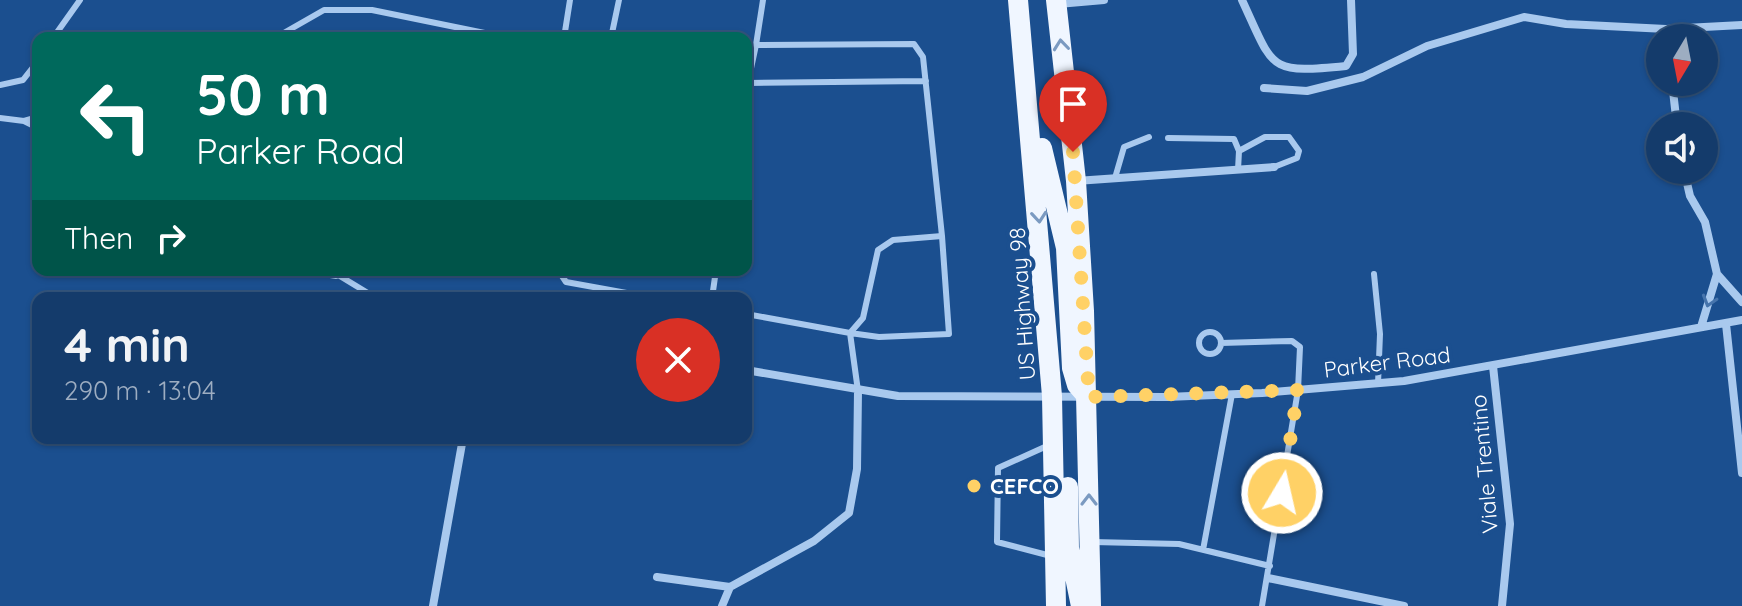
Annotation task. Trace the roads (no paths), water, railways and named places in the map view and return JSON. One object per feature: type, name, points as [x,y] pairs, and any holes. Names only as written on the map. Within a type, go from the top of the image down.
[{"type":"main road","name":"US Highway 98","points":[[1018,0],[1052,396],[1056,606]]},
{"type":"main road","points":[[1057,2],[1076,181],[1089,397],[1091,606]]},
{"type":"main road","points":[[1029,106],[1053,183],[1066,248],[1072,368],[1077,385],[1089,397]]},
{"type":"main road","points":[[1052,396],[1064,410],[1069,548],[1081,606]]},
{"type":"street","points":[[1057,2],[1104,0]]},
{"type":"street","points":[[1242,0],[1261,42],[1277,66],[1290,70],[1346,66],[1353,54],[1351,0]]},
{"type":"street","points":[[1264,88],[1307,91],[1363,77],[1427,46],[1524,17],[1646,32]]},
{"type":"street","points":[[1718,28],[1742,25]]},
{"type":"street","points":[[1076,181],[1274,167]]},
{"type":"street","points":[[1687,184],[1690,196],[1705,222],[1717,274],[1742,302]]},
{"type":"street","points":[[1701,327],[1717,274]]},
{"type":"street","name":"Parker Road","points":[[752,371],[858,391],[913,397],[1232,394],[1378,384],[1742,320]]},
{"type":"street","points":[[1726,324],[1742,473]]},
{"type":"street","name":"Viale Trentino","points":[[1493,366],[1510,524],[1502,606]]},
{"type":"street","points":[[657,577],[730,587],[814,541],[849,513],[857,469],[858,391]]},
{"type":"street","points":[[433,606],[462,444]]},
{"type":"street","points":[[1268,578],[1404,606]]},
{"type":"street","points":[[722,606],[730,587]]},
{"type":"lane","points":[[57,32],[80,0]]},
{"type":"lane","points":[[565,32],[570,0]]},
{"type":"lane","points":[[612,32],[619,0]]},
{"type":"lane","points":[[752,64],[763,0]]},
{"type":"lane","points":[[286,32],[324,10],[372,10],[480,32]]},
{"type":"lane","points":[[752,315],[879,337],[949,334],[923,57],[914,44],[756,45]]},
{"type":"lane","points":[[0,85],[23,80],[32,69]]},
{"type":"lane","points":[[752,83],[926,81]]},
{"type":"lane","points":[[0,118],[32,125]]},
{"type":"lane","points":[[24,121],[32,119]]},
{"type":"lane","points":[[1115,178],[1124,147],[1149,137]]},
{"type":"lane","points":[[1239,151],[1265,137],[1289,137],[1299,151],[1297,158],[1274,167]]},
{"type":"lane","points":[[1168,138],[1234,139],[1239,151],[1238,170]]},
{"type":"lane","points":[[858,391],[850,333],[863,318],[878,250],[893,240],[942,236]]},
{"type":"lane","points":[[1374,274],[1380,334],[1378,384]]},
{"type":"lane","points":[[338,276],[366,292]]},
{"type":"lane","points":[[562,276],[566,282],[621,292]]},
{"type":"lane","points":[[1221,343],[1298,344],[1298,390],[1262,606]]},
{"type":"lane","points":[[1203,550],[1232,394]]},
{"type":"lane","points":[[1053,443],[998,468],[997,542],[1055,557]]},
{"type":"lane","points":[[1090,542],[1179,544],[1270,566]]},
{"type":"place","name":"CEFCO","points":[[974,486]]}]
